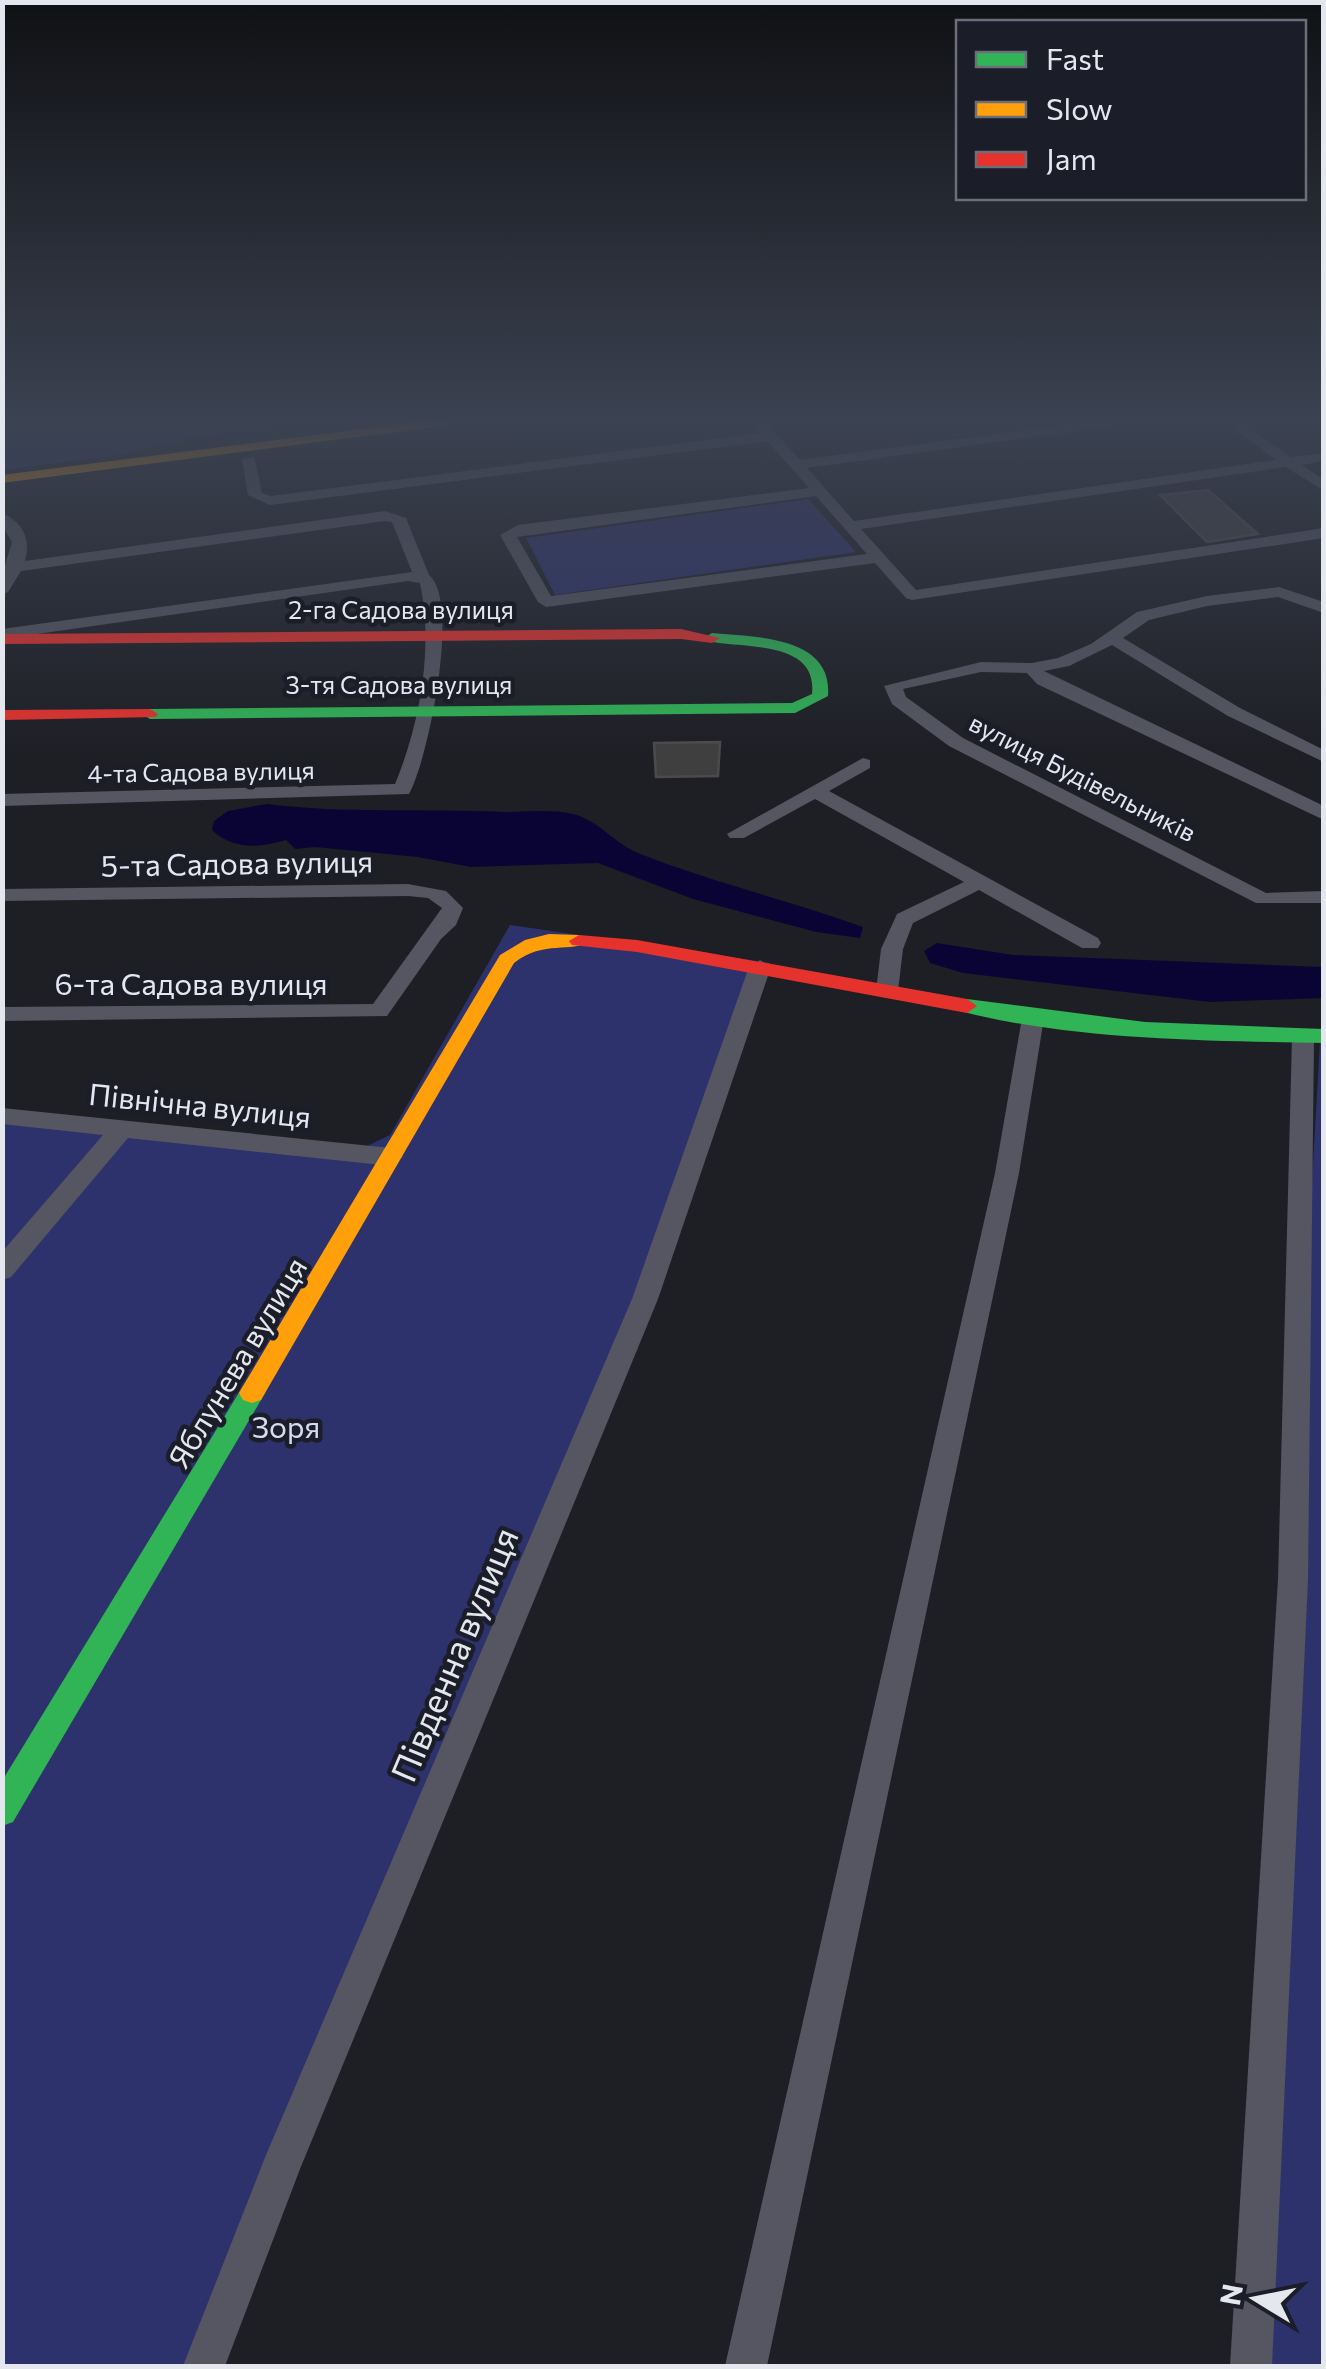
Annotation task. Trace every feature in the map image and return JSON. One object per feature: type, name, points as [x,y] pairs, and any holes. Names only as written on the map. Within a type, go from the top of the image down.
[{"type":"street","points":[[8,576],[21,559],[18,533]]},
{"type":"street","points":[[8,576],[281,533]]},
{"type":"street","points":[[404,533],[434,598],[435,636],[424,711]]},
{"type":"street","points":[[513,533],[508,535],[546,602],[876,558]]},
{"type":"street","points":[[855,533],[912,595],[1324,533]]},
{"type":"street","points":[[2,637],[367,580],[422,576]]},
{"type":"street","points":[[1032,668],[1064,662],[1113,638],[1124,626],[1144,616],[1207,600],[1279,592],[1324,608]]},
{"type":"street","name":"2-га Садова вулиця","points":[[2,637],[680,634],[799,652],[820,666],[824,682],[820,696],[795,708]]},
{"type":"street","points":[[1113,638],[1234,712],[1324,757]]},
{"type":"street","name":"вулиця Будівельників","points":[[1032,668],[981,668],[893,686],[898,700],[956,742],[1263,899],[1324,897]]},
{"type":"street","points":[[1032,668],[1043,680],[1324,814]]},
{"type":"street","name":"3-тя Садова вулиця","points":[[2,714],[795,708]]},
{"type":"street","name":"4-та Садова вулиця","points":[[2,800],[402,790],[424,711]]},
{"type":"street","points":[[737,834],[863,764]]},
{"type":"street","points":[[815,791],[1090,943]]},
{"type":"street","points":[[887,991],[892,950],[904,919],[978,883]]},
{"type":"street","name":"5-та Садова вулиця","points":[[2,895],[408,890],[431,892],[447,899],[452,908],[448,920],[433,934],[379,1011]]},
{"type":"street","name":"Яблунева вулиця","points":[[2,1812],[507,959],[522,945],[557,938],[637,946],[760,967]]},
{"type":"street","points":[[760,967],[1033,1018],[1188,1034],[1313,1037],[1293,1579],[1250,2366]]},
{"type":"street","name":"Південна вулиця","points":[[204,2366],[288,2151],[645,1299],[760,967]]},
{"type":"street","name":"6-та Садова вулиця","points":[[2,1014],[379,1011]]},
{"type":"street","points":[[746,2366],[1003,1192],[1033,1018]]},
{"type":"street","name":"Північна вулиця","points":[[2,1116],[392,1157]]},
{"type":"street","points":[[2,1270],[122,1129]]},
{"type":"green space","points":[[565,533],[838,533],[856,552],[555,595],[526,538]]},
{"type":"green space","name":"Зоря","points":[[510,925],[770,963],[219,2366],[3,2366],[2,1111],[363,1148],[390,1135]]},
{"type":"green space","points":[[1320,1042],[1324,2366],[1267,2366],[1309,1233]]},
{"type":"shaded area","points":[[267,804],[326,809],[573,814],[638,853],[863,927],[860,938],[816,932],[693,899],[598,863],[471,867],[418,857],[315,847],[295,849],[286,840],[247,846],[212,830],[214,821],[228,811]]},
{"type":"shaded area","points":[[937,943],[1013,955],[1323,967],[1323,998],[1210,1002],[963,973],[930,963],[924,951]]},
{"type":"building","points":[[1198,533],[1258,534],[1207,542]]},
{"type":"building","points":[[720,742],[718,776],[656,777],[654,743]]},
{"type":"traffic: fast","points":[[150,714],[795,708],[820,696],[822,678],[815,664],[803,655],[766,644],[712,638]]},
{"type":"traffic: fast","points":[[967,1006],[1145,1029],[1324,1036]]},
{"type":"traffic: fast","points":[[2,1811],[252,1393]]},
{"type":"traffic: slow","points":[[252,1393],[507,959],[540,942],[579,941]]},
{"type":"traffic: jam","points":[[2,639],[681,634],[712,638]]},
{"type":"traffic: jam","points":[[2,715],[150,714]]},
{"type":"traffic: jam","points":[[579,941],[637,946],[967,1006]]}]
